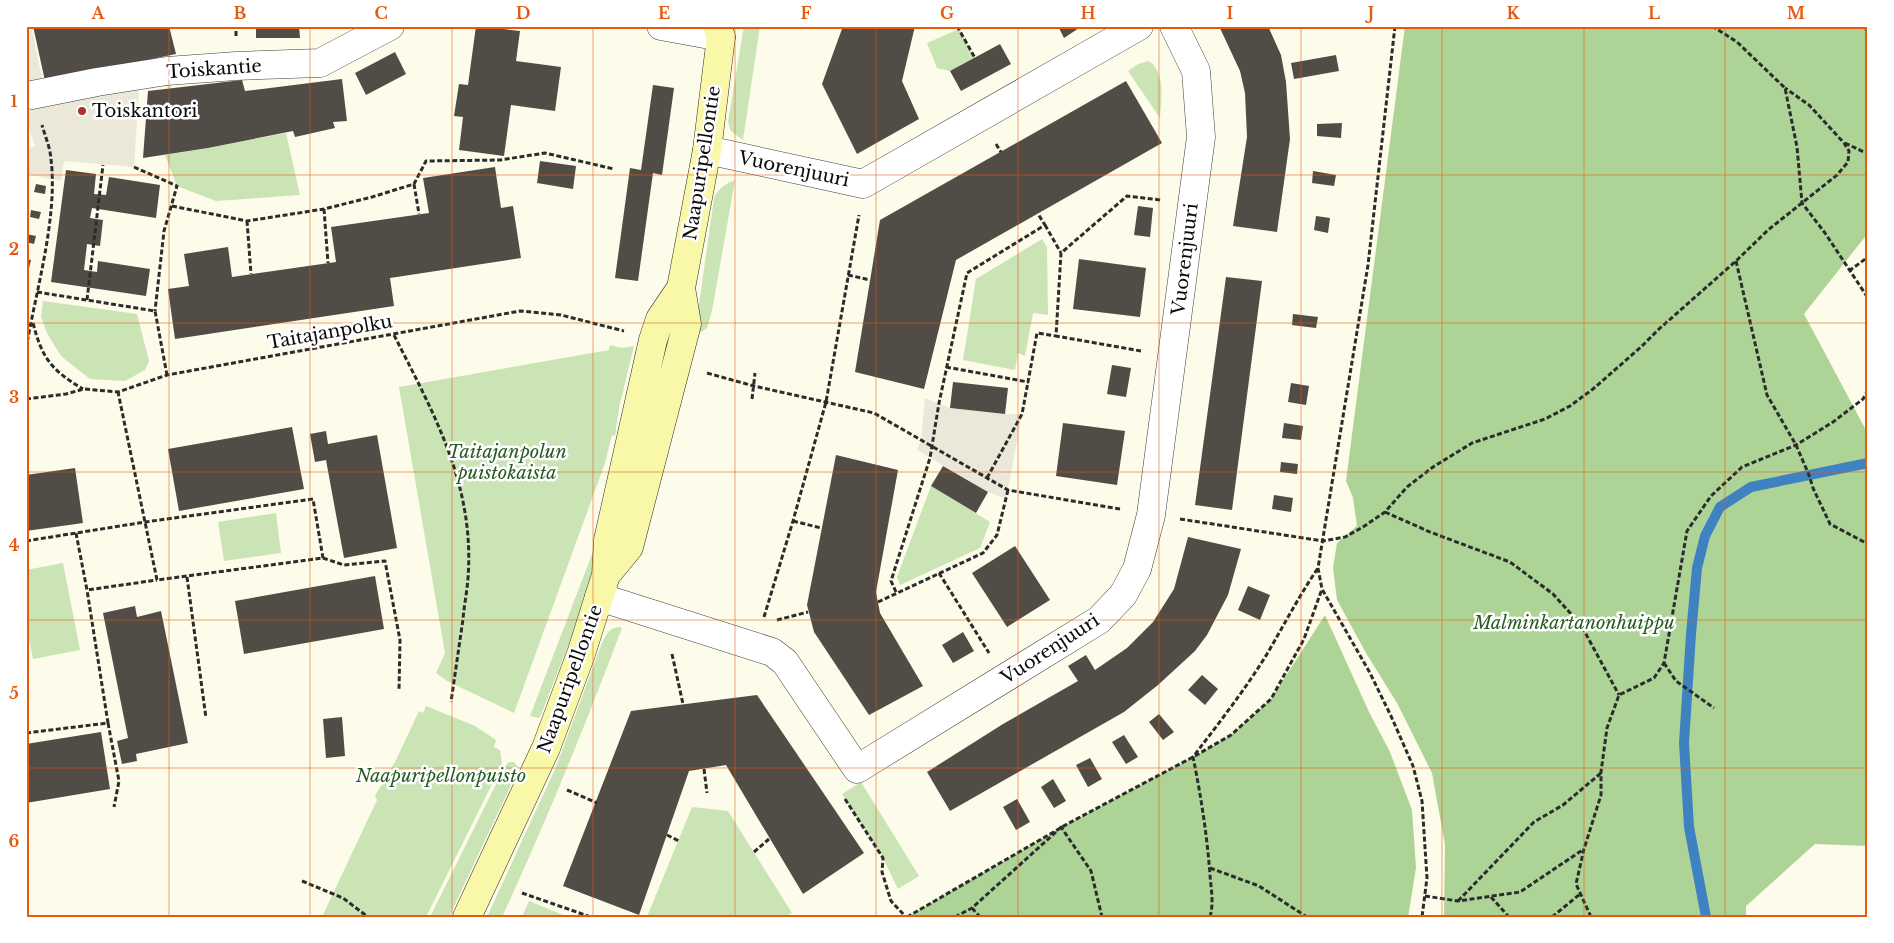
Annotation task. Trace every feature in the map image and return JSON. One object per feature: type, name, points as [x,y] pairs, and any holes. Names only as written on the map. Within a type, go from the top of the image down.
[{"type":"street","name":"Toiskantie","points":[[32,95],[167,71],[320,63],[390,26]]},
{"type":"street","points":[[661,26],[722,30]]},
{"type":"street","name":"Vuorenjuuri","points":[[707,150],[863,184],[1139,26]]},
{"type":"street","name":"Vuorenjuuri","points":[[603,586],[759,635],[772,652],[785,662],[857,769],[1099,620],[1123,595],[1137,569],[1152,515],[1201,137],[1196,72],[1174,26]]},
{"type":"street","name":"Naapuripellontie","points":[[467,917],[546,748],[581,654],[603,586],[629,547],[687,324],[681,288],[707,150],[722,30]]},
{"type":"path","points":[[957,26],[975,58]]},
{"type":"path","points":[[1395,26],[1372,236],[1318,568],[1322,589],[1370,673],[1392,716],[1413,766],[1422,801],[1427,878],[1422,917]]},
{"type":"path","points":[[1176,519],[1323,540],[1344,537],[1363,527],[1384,512],[1408,487],[1452,454],[1472,443],[1545,419],[1570,406],[1593,389],[1641,347],[1680,309],[1736,261],[1768,230],[1837,175],[1848,162],[1849,151],[1844,143],[1809,105],[1785,88],[1737,42],[1712,26]]},
{"type":"path","points":[[1866,26],[1868,65]]},
{"type":"path","points":[[1785,88],[1797,147],[1802,203],[1868,298]]},
{"type":"path","points":[[26,349],[51,214],[53,179],[51,156],[44,132]]},
{"type":"path","points":[[1844,143],[1868,154]]},
{"type":"path","points":[[419,214],[414,184],[426,161],[500,160],[545,153],[614,169]]},
{"type":"path","points":[[87,300],[103,165]]},
{"type":"path","points":[[134,167],[177,186],[164,231],[155,311],[168,376]]},
{"type":"path","points":[[172,206],[247,221],[324,209],[414,184]]},
{"type":"path","points":[[759,635],[794,522],[826,402],[863,184]]},
{"type":"path","points":[[1061,253],[1127,196],[1166,201]]},
{"type":"path","points":[[324,209],[328,263]]},
{"type":"path","points":[[1038,214],[1061,253],[1056,336]]},
{"type":"path","points":[[247,221],[251,274]]},
{"type":"path","points":[[896,592],[891,581],[932,446],[966,273],[1045,225]]},
{"type":"path","points":[[1850,271],[1868,257]]},
{"type":"path","points":[[1736,261],[1767,395],[1796,444],[1809,475],[1812,488],[1830,524],[1868,544]]},
{"type":"path","points":[[848,275],[870,280]]},
{"type":"path","points":[[37,292],[155,311]]},
{"type":"path","name":"Taitajanpolku","points":[[26,399],[66,394],[84,389],[118,392],[168,376],[394,335],[462,320],[520,311],[561,315],[631,333]]},
{"type":"path","points":[[32,321],[40,348],[50,363],[68,380],[84,389]]},
{"type":"path","points":[[987,478],[1022,414],[1037,333],[1147,352]]},
{"type":"path","points":[[394,335],[430,405],[448,446],[466,514],[468,578],[451,702]]},
{"type":"path","points":[[946,367],[1028,382]]},
{"type":"path","points":[[707,373],[754,386],[874,413],[1008,490],[1121,510]]},
{"type":"path","points":[[752,399],[755,373]]},
{"type":"path","points":[[1591,917],[1576,884],[1584,849],[1601,795],[1601,772],[1608,728],[1619,695],[1654,678],[1664,663],[1687,531],[1711,496],[1742,468],[1796,444],[1834,422],[1863,399],[1868,390]]},
{"type":"path","points":[[118,392],[157,580]]},
{"type":"path","points":[[878,602],[983,553],[998,535],[1008,490]]},
{"type":"path","points":[[26,541],[313,499],[323,558]]},
{"type":"path","points":[[1384,512],[1430,532],[1510,562],[1553,594],[1581,625],[1619,695]]},
{"type":"path","points":[[794,522],[821,528]]},
{"type":"path","points":[[76,533],[119,781],[114,807]]},
{"type":"path","points":[[87,590],[323,558],[344,565],[385,561],[400,640],[399,691]]},
{"type":"path","points":[[1210,917],[1213,908],[1210,868],[1203,808],[1193,757],[1231,707],[1266,655],[1300,595],[1318,568]]},
{"type":"path","points":[[939,573],[1006,677]]},
{"type":"path","points":[[187,577],[206,718]]},
{"type":"path","points":[[842,794],[883,858],[882,872],[891,901],[906,917],[1061,827],[1231,735],[1271,698],[1304,639],[1322,589]]},
{"type":"path","points":[[759,635],[808,612]]},
{"type":"path","points":[[672,653],[683,704]]},
{"type":"path","points":[[1664,663],[1676,681],[1714,708]]},
{"type":"path","points":[[26,733],[108,723]]},
{"type":"path","points":[[704,769],[707,793]]},
{"type":"path","points":[[1458,901],[1534,822],[1562,805],[1601,772]]},
{"type":"path","points":[[567,790],[597,803]]},
{"type":"path","points":[[955,917],[972,908],[1061,827]]},
{"type":"path","points":[[1061,827],[1091,871],[1102,917]]},
{"type":"path","points":[[667,835],[678,841]]},
{"type":"path","points":[[754,852],[769,839]]},
{"type":"path","points":[[1424,896],[1458,901],[1520,892],[1584,849]]},
{"type":"path","points":[[1210,868],[1259,886],[1308,917]]},
{"type":"path","points":[[302,881],[343,898],[368,917]]},
{"type":"path","points":[[522,893],[591,917]]},
{"type":"path","points":[[1552,917],[1580,894]]},
{"type":"path","points":[[1491,897],[1509,917]]},
{"type":"path","points":[[972,908],[980,917]]},
{"type":"green space","points":[[744,26],[760,26],[743,140],[731,131],[728,122]]},
{"type":"green space","name":"Malminkartanonhuippu","points":[[1405,26],[1868,26],[1868,233],[1804,314],[1868,434],[1868,846],[1815,844],[1746,906],[1746,917],[1444,917],[1445,845],[1432,773],[1397,703],[1366,653],[1337,600],[1333,568],[1337,543],[1357,526],[1353,498],[1346,481]]},
{"type":"green space","points":[[959,29],[975,58],[950,71],[937,68],[927,43]]},
{"type":"green space","points":[[1149,61],[1158,72],[1160,80],[1160,118],[1128,71],[1138,64]]},
{"type":"green space","points":[[286,133],[300,195],[216,201],[177,186],[165,155],[208,148]]},
{"type":"green space","points":[[735,180],[712,311],[707,328],[698,334],[695,333],[714,198],[723,187]]},
{"type":"green space","points":[[1042,239],[1047,247],[1048,315],[1033,313],[1025,356],[1018,353],[1015,370],[963,360],[976,279]]},
{"type":"green space","points":[[43,301],[137,314],[149,361],[145,370],[125,381],[90,379],[62,357],[56,348],[47,333],[41,317]]},
{"type":"green space","name":"Taitajanpolun puistokaista","points":[[610,345],[622,348],[634,346],[619,408],[615,436],[612,435],[605,463],[514,713],[447,681],[436,673],[445,653],[399,387],[609,350]]},
{"type":"green space","points":[[931,486],[990,522],[980,548],[900,585],[897,577]]},
{"type":"green space","points":[[276,513],[281,553],[224,561],[218,522]]},
{"type":"green space","points":[[596,544],[588,586],[567,649],[539,718],[530,716]]},
{"type":"green space","points":[[63,563],[80,650],[33,659],[26,624],[26,570]]},
{"type":"green space","points":[[1325,615],[1369,712],[1390,752],[1412,810],[1416,868],[1408,917],[907,917],[1069,823],[1231,735],[1271,699]]},
{"type":"green space","points":[[622,628],[550,810],[502,917],[487,917],[556,767],[605,636],[613,629]]},
{"type":"green space","name":"Naapuripellonpuisto","points":[[426,706],[475,726],[496,740],[494,747],[500,750],[502,764],[426,917],[322,917],[377,800],[375,796],[396,760],[419,711],[423,713]]},
{"type":"green space","points":[[509,762],[514,762],[519,768],[449,917],[430,917],[505,766]]},
{"type":"green space","points":[[861,782],[919,876],[898,889],[883,858],[842,794]]},
{"type":"green space","points":[[692,807],[728,811],[792,913],[785,917],[647,917]]},
{"type":"green space","points":[[529,901],[568,917],[522,917]]},
{"type":"shaded area","name":"Toiskantori","points":[[32,30],[43,83],[167,71],[172,88],[161,86],[139,89],[134,167],[64,161],[61,181],[26,174],[26,149],[35,146],[26,118],[26,32]]},
{"type":"shaded area","points":[[925,398],[950,408],[1022,414],[1006,499],[988,492],[917,450],[921,440]]},
{"type":"building","points":[[33,26],[169,26],[176,54],[45,81]]},
{"type":"building","points":[[256,26],[299,26],[300,38],[256,38]]},
{"type":"building","points":[[476,26],[520,31],[516,61],[561,67],[555,111],[511,105],[504,156],[459,150],[463,117],[454,116],[459,84],[468,85]]},
{"type":"building","points":[[843,26],[915,26],[902,81],[919,119],[857,154],[822,84]]},
{"type":"building","points":[[1058,26],[1082,26],[1064,38]]},
{"type":"building","points":[[1219,26],[1268,26],[1281,55],[1286,82],[1290,139],[1277,232],[1233,226],[1247,137],[1245,93],[1240,71]]},
{"type":"building","points":[[1000,44],[1011,64],[961,91],[950,71]]},
{"type":"building","points":[[395,52],[406,74],[366,95],[355,73]]},
{"type":"building","points":[[1336,55],[1339,71],[1294,79],[1291,63]]},
{"type":"building","points":[[342,79],[347,121],[333,122],[335,128],[295,137],[293,131],[208,148],[143,158],[148,91],[242,80],[245,91]]},
{"type":"building","points":[[1126,81],[1162,143],[956,260],[924,389],[855,372],[880,220]]},
{"type":"building","points":[[653,85],[674,88],[662,175],[653,173],[638,281],[615,278],[630,168],[641,170]]},
{"type":"building","points":[[1342,123],[1341,138],[1317,136],[1317,124]]},
{"type":"building","points":[[540,161],[576,166],[573,189],[537,183]]},
{"type":"building","points":[[495,167],[501,208],[513,206],[521,258],[390,278],[394,306],[175,339],[168,289],[189,286],[184,254],[228,247],[232,277],[336,262],[331,227],[429,213],[423,178]]},
{"type":"building","points":[[66,170],[96,174],[94,194],[106,195],[109,177],[160,185],[156,218],[92,208],[90,218],[103,220],[100,246],[87,244],[84,270],[97,272],[98,261],[150,269],[146,296],[51,282]]},
{"type":"building","points":[[1313,171],[1336,175],[1334,186],[1312,183]]},
{"type":"building","points":[[36,184],[46,186],[45,194],[34,192]]},
{"type":"building","points":[[1138,206],[1153,208],[1150,237],[1134,235]]},
{"type":"building","points":[[31,210],[41,212],[39,219],[30,217]]},
{"type":"building","points":[[1316,216],[1330,218],[1328,233],[1314,230]]},
{"type":"building","points":[[26,234],[36,236],[34,244],[26,242]]},
{"type":"building","points":[[26,259],[31,260],[29,268],[26,267]]},
{"type":"building","points":[[1079,259],[1146,268],[1140,317],[1073,309]]},
{"type":"building","points":[[1226,277],[1262,281],[1232,510],[1195,505]]},
{"type":"building","points":[[1293,314],[1318,317],[1316,328],[1292,325]]},
{"type":"building","points":[[1112,365],[1131,368],[1126,397],[1107,394]]},
{"type":"building","points":[[953,382],[1008,388],[1005,414],[950,408]]},
{"type":"building","points":[[1291,383],[1309,386],[1306,405],[1288,402]]},
{"type":"building","points":[[1063,423],[1125,431],[1117,485],[1056,476]]},
{"type":"building","points":[[1284,423],[1303,426],[1301,440],[1282,438]]},
{"type":"building","points":[[292,427],[304,489],[179,511],[168,449]]},
{"type":"building","points":[[326,431],[328,444],[377,435],[397,548],[344,558],[326,460],[315,462],[310,434]]},
{"type":"building","points":[[836,455],[898,470],[876,592],[880,613],[923,686],[869,715],[814,632],[807,605]]},
{"type":"building","points":[[1281,462],[1298,464],[1297,474],[1280,472]]},
{"type":"building","points":[[943,466],[988,492],[976,513],[931,486]]},
{"type":"building","points":[[75,468],[83,523],[26,531],[26,475]]},
{"type":"building","points":[[1274,495],[1293,498],[1291,512],[1272,509]]},
{"type":"building","points":[[1188,537],[1241,549],[1228,595],[1207,635],[1195,651],[1158,685],[1124,712],[950,811],[927,772],[1003,724],[1078,681],[1068,666],[1086,655],[1095,670],[1127,648],[1153,622],[1174,589]]},
{"type":"building","points":[[1015,546],[1050,600],[1007,627],[972,573]]},
{"type":"building","points":[[375,576],[384,629],[244,654],[235,601]]},
{"type":"building","points":[[1248,586],[1270,595],[1260,620],[1238,610]]},
{"type":"building","points":[[135,606],[137,617],[161,611],[188,743],[136,754],[137,761],[122,764],[117,741],[128,738],[103,613]]},
{"type":"building","points":[[963,632],[974,651],[953,663],[942,645]]},
{"type":"building","points":[[1202,675],[1218,689],[1205,705],[1188,690]]},
{"type":"building","points":[[757,695],[864,853],[803,894],[726,765],[689,771],[639,915],[563,886],[631,711]]},
{"type":"building","points":[[1159,714],[1174,732],[1163,740],[1149,722]]},
{"type":"building","points":[[342,717],[345,756],[326,758],[323,719]]},
{"type":"building","points":[[101,732],[110,789],[26,803],[26,744]]},
{"type":"building","points":[[1124,735],[1138,757],[1126,764],[1112,742]]},
{"type":"building","points":[[1090,758],[1102,779],[1088,787],[1076,765]]},
{"type":"building","points":[[1053,779],[1066,801],[1054,808],[1041,787]]},
{"type":"building","points":[[1017,799],[1030,822],[1016,830],[1003,807]]},
{"type":"waterway","points":[[1706,917],[1689,827],[1684,743],[1697,568],[1705,536],[1720,507],[1751,487],[1868,463]]},
{"type":"place","name":"Toiskantori","points":[[82,111]]}]
